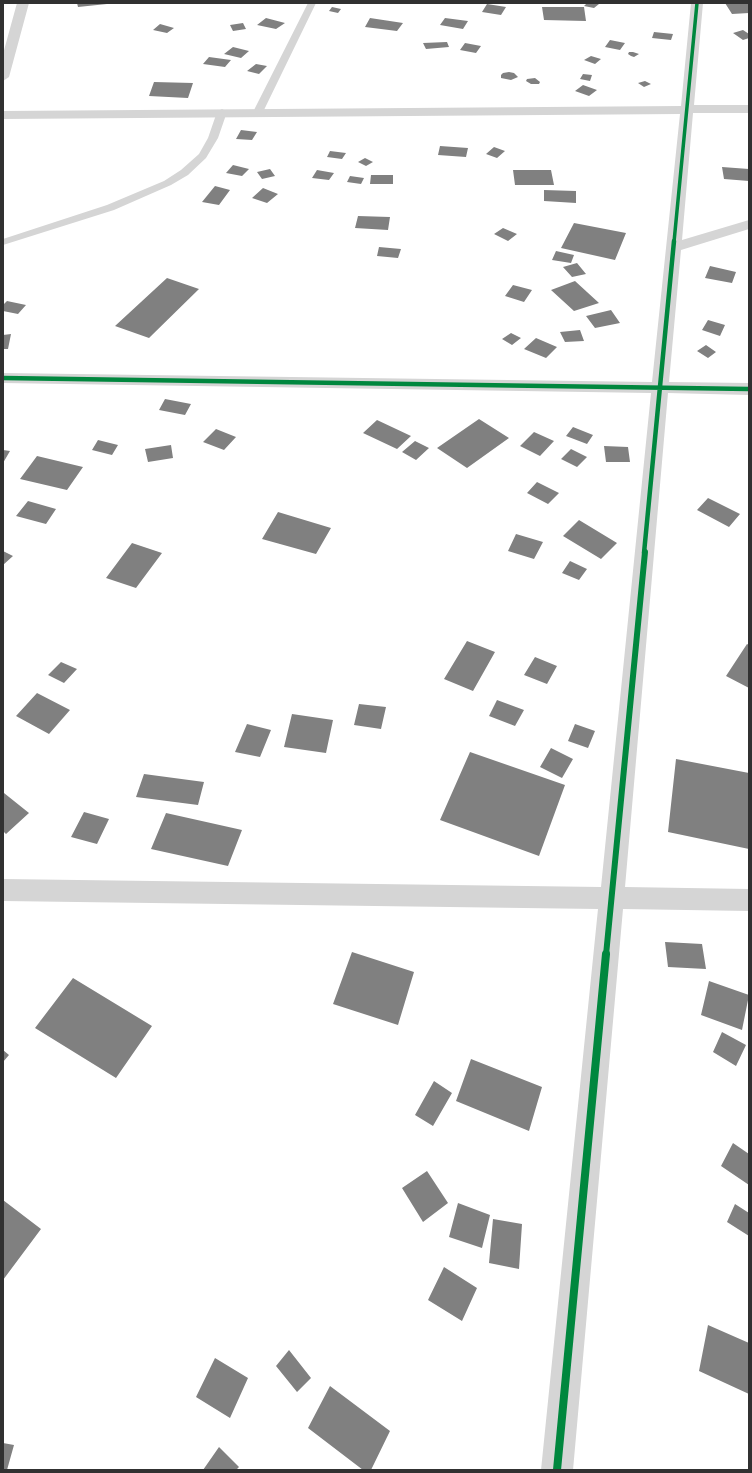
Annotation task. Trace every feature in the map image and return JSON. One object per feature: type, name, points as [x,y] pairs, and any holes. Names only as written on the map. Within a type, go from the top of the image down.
[{"type":"street","points":[[3,77],[23,3]]},
{"type":"street","points":[[557,1470],[697,3]]},
{"type":"street","points":[[3,115],[222,112],[749,109]]},
{"type":"street","points":[[673,248],[749,224]]},
{"type":"street","points":[[3,378],[749,389]]},
{"type":"street","points":[[3,890],[749,900]]},
{"type":"lane","points":[[258,112],[312,3]]},
{"type":"lane","points":[[3,242],[125,201],[174,179],[198,161],[209,146],[222,112]]},
{"type":"building","points":[[77,3],[107,3],[107,4],[78,7]]},
{"type":"building","points":[[587,3],[599,4],[594,8],[584,6]]},
{"type":"building","points":[[725,3],[749,3],[749,13],[732,14]]},
{"type":"building","points":[[487,4],[506,7],[501,15],[482,12]]},
{"type":"building","points":[[332,7],[341,9],[338,13],[329,11]]},
{"type":"building","points":[[542,7],[584,7],[586,21],[544,20]]},
{"type":"building","points":[[266,18],[285,23],[276,29],[257,25]]},
{"type":"building","points":[[370,18],[403,23],[397,31],[365,27]]},
{"type":"building","points":[[445,18],[468,21],[463,29],[440,25]]},
{"type":"building","points":[[243,23],[246,29],[233,31],[230,25]]},
{"type":"building","points":[[160,24],[174,28],[167,33],[153,30]]},
{"type":"building","points":[[743,30],[749,34],[749,38],[743,40],[733,33]]},
{"type":"building","points":[[654,32],[673,34],[671,40],[652,38]]},
{"type":"building","points":[[610,40],[625,43],[620,50],[605,47]]},
{"type":"building","points":[[447,42],[449,47],[426,49],[423,43]]},
{"type":"building","points":[[465,43],[481,46],[476,53],[460,50]]},
{"type":"building","points":[[233,47],[249,51],[241,58],[224,54]]},
{"type":"building","points":[[629,52],[639,54],[634,57],[628,54]]},
{"type":"building","points":[[591,56],[601,59],[595,64],[584,60]]},
{"type":"building","points":[[209,57],[231,60],[225,67],[203,64]]},
{"type":"building","points":[[256,64],[267,66],[259,74],[247,71]]},
{"type":"building","points":[[503,73],[514,73],[518,77],[511,80],[501,78]]},
{"type":"building","points":[[583,74],[592,75],[590,81],[580,79]]},
{"type":"building","points":[[535,78],[540,82],[539,84],[531,84],[526,81],[527,79]]},
{"type":"building","points":[[645,81],[651,84],[644,87],[638,83]]},
{"type":"building","points":[[154,82],[193,83],[188,98],[149,96]]},
{"type":"building","points":[[583,85],[597,90],[589,96],[575,91]]},
{"type":"building","points":[[241,130],[257,132],[252,140],[236,139]]},
{"type":"building","points":[[440,146],[468,148],[466,157],[438,155]]},
{"type":"building","points":[[494,147],[505,151],[497,158],[486,154]]},
{"type":"building","points":[[330,151],[346,153],[342,159],[327,157]]},
{"type":"building","points":[[365,158],[373,162],[366,166],[358,162]]},
{"type":"building","points":[[233,165],[249,169],[242,176],[226,173]]},
{"type":"building","points":[[722,167],[749,169],[749,181],[724,179]]},
{"type":"building","points":[[270,169],[275,176],[262,179],[257,172]]},
{"type":"building","points":[[317,170],[334,173],[329,180],[312,178]]},
{"type":"building","points":[[513,170],[551,170],[554,185],[515,185]]},
{"type":"building","points":[[371,175],[393,175],[393,184],[370,184]]},
{"type":"building","points":[[350,176],[364,178],[361,184],[347,182]]},
{"type":"building","points":[[215,186],[230,190],[219,205],[202,202]]},
{"type":"building","points":[[263,188],[278,194],[267,203],[252,198]]},
{"type":"building","points":[[544,190],[576,191],[576,203],[544,201]]},
{"type":"building","points":[[358,216],[390,217],[388,230],[355,228]]},
{"type":"building","points":[[574,223],[626,233],[615,260],[561,248]]},
{"type":"building","points":[[503,228],[517,234],[508,241],[494,234]]},
{"type":"building","points":[[379,247],[401,249],[398,258],[377,256]]},
{"type":"building","points":[[556,251],[574,255],[571,263],[552,260]]},
{"type":"building","points":[[577,263],[586,274],[572,277],[563,267]]},
{"type":"building","points":[[710,266],[736,272],[732,283],[705,278]]},
{"type":"building","points":[[167,278],[199,289],[149,338],[115,326]]},
{"type":"building","points":[[575,281],[599,303],[574,311],[551,290]]},
{"type":"building","points":[[513,285],[532,290],[524,302],[505,296]]},
{"type":"building","points":[[7,301],[26,305],[18,314],[3,311],[3,305]]},
{"type":"building","points":[[611,310],[620,323],[595,328],[586,316]]},
{"type":"building","points":[[708,320],[725,325],[720,336],[702,330]]},
{"type":"building","points":[[580,330],[584,341],[565,342],[560,332]]},
{"type":"building","points":[[511,333],[521,338],[512,345],[502,339]]},
{"type":"building","points":[[11,334],[8,349],[3,349],[3,335]]},
{"type":"building","points":[[536,338],[557,347],[546,358],[524,349]]},
{"type":"building","points":[[706,345],[716,352],[708,358],[697,351]]},
{"type":"building","points":[[165,399],[191,404],[185,415],[159,410]]},
{"type":"building","points":[[479,419],[509,438],[467,468],[437,448]]},
{"type":"building","points":[[377,420],[411,436],[397,449],[363,433]]},
{"type":"building","points":[[573,427],[593,435],[587,444],[566,436]]},
{"type":"building","points":[[216,429],[236,437],[224,450],[203,442]]},
{"type":"building","points":[[534,432],[554,441],[540,456],[520,446]]},
{"type":"building","points":[[98,440],[118,445],[112,455],[92,450]]},
{"type":"building","points":[[415,441],[429,448],[416,460],[402,452]]},
{"type":"building","points":[[171,445],[173,458],[148,462],[145,449]]},
{"type":"building","points":[[604,446],[628,447],[630,462],[606,462]]},
{"type":"building","points":[[571,449],[587,457],[577,467],[561,459]]},
{"type":"building","points":[[3,450],[10,451],[3,463]]},
{"type":"building","points":[[37,456],[83,467],[67,490],[20,479]]},
{"type":"building","points":[[537,482],[559,493],[548,504],[527,493]]},
{"type":"building","points":[[708,498],[740,514],[729,527],[697,510]]},
{"type":"building","points":[[28,501],[56,509],[46,524],[16,516]]},
{"type":"building","points":[[278,512],[331,528],[316,554],[262,539]]},
{"type":"building","points":[[579,520],[617,543],[601,559],[563,536]]},
{"type":"building","points":[[516,534],[543,542],[534,559],[508,551]]},
{"type":"building","points":[[132,543],[162,553],[136,588],[106,578]]},
{"type":"building","points":[[3,551],[13,556],[3,565]]},
{"type":"building","points":[[570,561],[587,569],[579,580],[562,573]]},
{"type":"building","points":[[467,641],[495,652],[473,691],[444,679]]},
{"type":"building","points":[[747,644],[749,645],[749,688],[726,676]]},
{"type":"building","points":[[535,657],[557,666],[547,684],[524,675]]},
{"type":"building","points":[[61,662],[77,669],[64,683],[48,675]]},
{"type":"building","points":[[37,693],[70,710],[49,734],[16,716]]},
{"type":"building","points":[[497,700],[524,710],[515,726],[489,716]]},
{"type":"building","points":[[359,704],[386,707],[381,729],[354,725]]},
{"type":"building","points":[[292,714],[333,720],[326,753],[284,747]]},
{"type":"building","points":[[247,724],[271,730],[260,757],[235,752]]},
{"type":"building","points":[[575,724],[595,731],[588,748],[568,741]]},
{"type":"building","points":[[551,748],[573,759],[562,778],[540,767]]},
{"type":"building","points":[[470,752],[565,785],[539,856],[440,820]]},
{"type":"building","points":[[676,759],[749,773],[749,849],[668,832]]},
{"type":"building","points":[[144,774],[204,782],[198,805],[136,797]]},
{"type":"building","points":[[4,793],[29,813],[6,834],[3,831]]},
{"type":"building","points":[[84,812],[109,819],[97,844],[71,837]]},
{"type":"building","points":[[166,813],[242,830],[228,866],[151,849]]},
{"type":"building","points":[[665,942],[702,944],[706,969],[668,967]]},
{"type":"building","points":[[352,952],[414,972],[398,1025],[333,1004]]},
{"type":"building","points":[[73,978],[152,1026],[116,1078],[35,1028]]},
{"type":"building","points":[[709,981],[749,995],[742,1030],[701,1015]]},
{"type":"building","points":[[722,1032],[746,1045],[736,1066],[713,1052]]},
{"type":"building","points":[[3,1050],[9,1055],[3,1062]]},
{"type":"building","points":[[471,1059],[542,1087],[529,1131],[456,1101]]},
{"type":"building","points":[[434,1081],[452,1093],[433,1126],[415,1115]]},
{"type":"building","points":[[733,1143],[749,1154],[749,1185],[721,1166]]},
{"type":"building","points":[[427,1171],[448,1203],[423,1222],[402,1188]]},
{"type":"building","points":[[3,1200],[41,1229],[3,1280]]},
{"type":"building","points":[[458,1203],[490,1215],[482,1248],[449,1237]]},
{"type":"building","points":[[735,1204],[749,1213],[749,1236],[727,1222]]},
{"type":"building","points":[[493,1219],[522,1224],[519,1269],[489,1263]]},
{"type":"building","points":[[444,1267],[477,1288],[462,1321],[428,1300]]},
{"type":"building","points":[[708,1325],[749,1343],[749,1394],[699,1371]]},
{"type":"building","points":[[289,1350],[311,1378],[297,1392],[276,1366]]},
{"type":"building","points":[[215,1358],[248,1378],[230,1418],[196,1397]]},
{"type":"building","points":[[330,1386],[390,1431],[371,1470],[363,1470],[308,1428]]},
{"type":"building","points":[[3,1443],[14,1445],[7,1470],[3,1470]]},
{"type":"building","points":[[219,1447],[239,1467],[236,1470],[203,1470]]},
{"type":"cycle path","points":[[557,1470],[697,3]]},
{"type":"cycle path","points":[[3,378],[749,389]]}]
